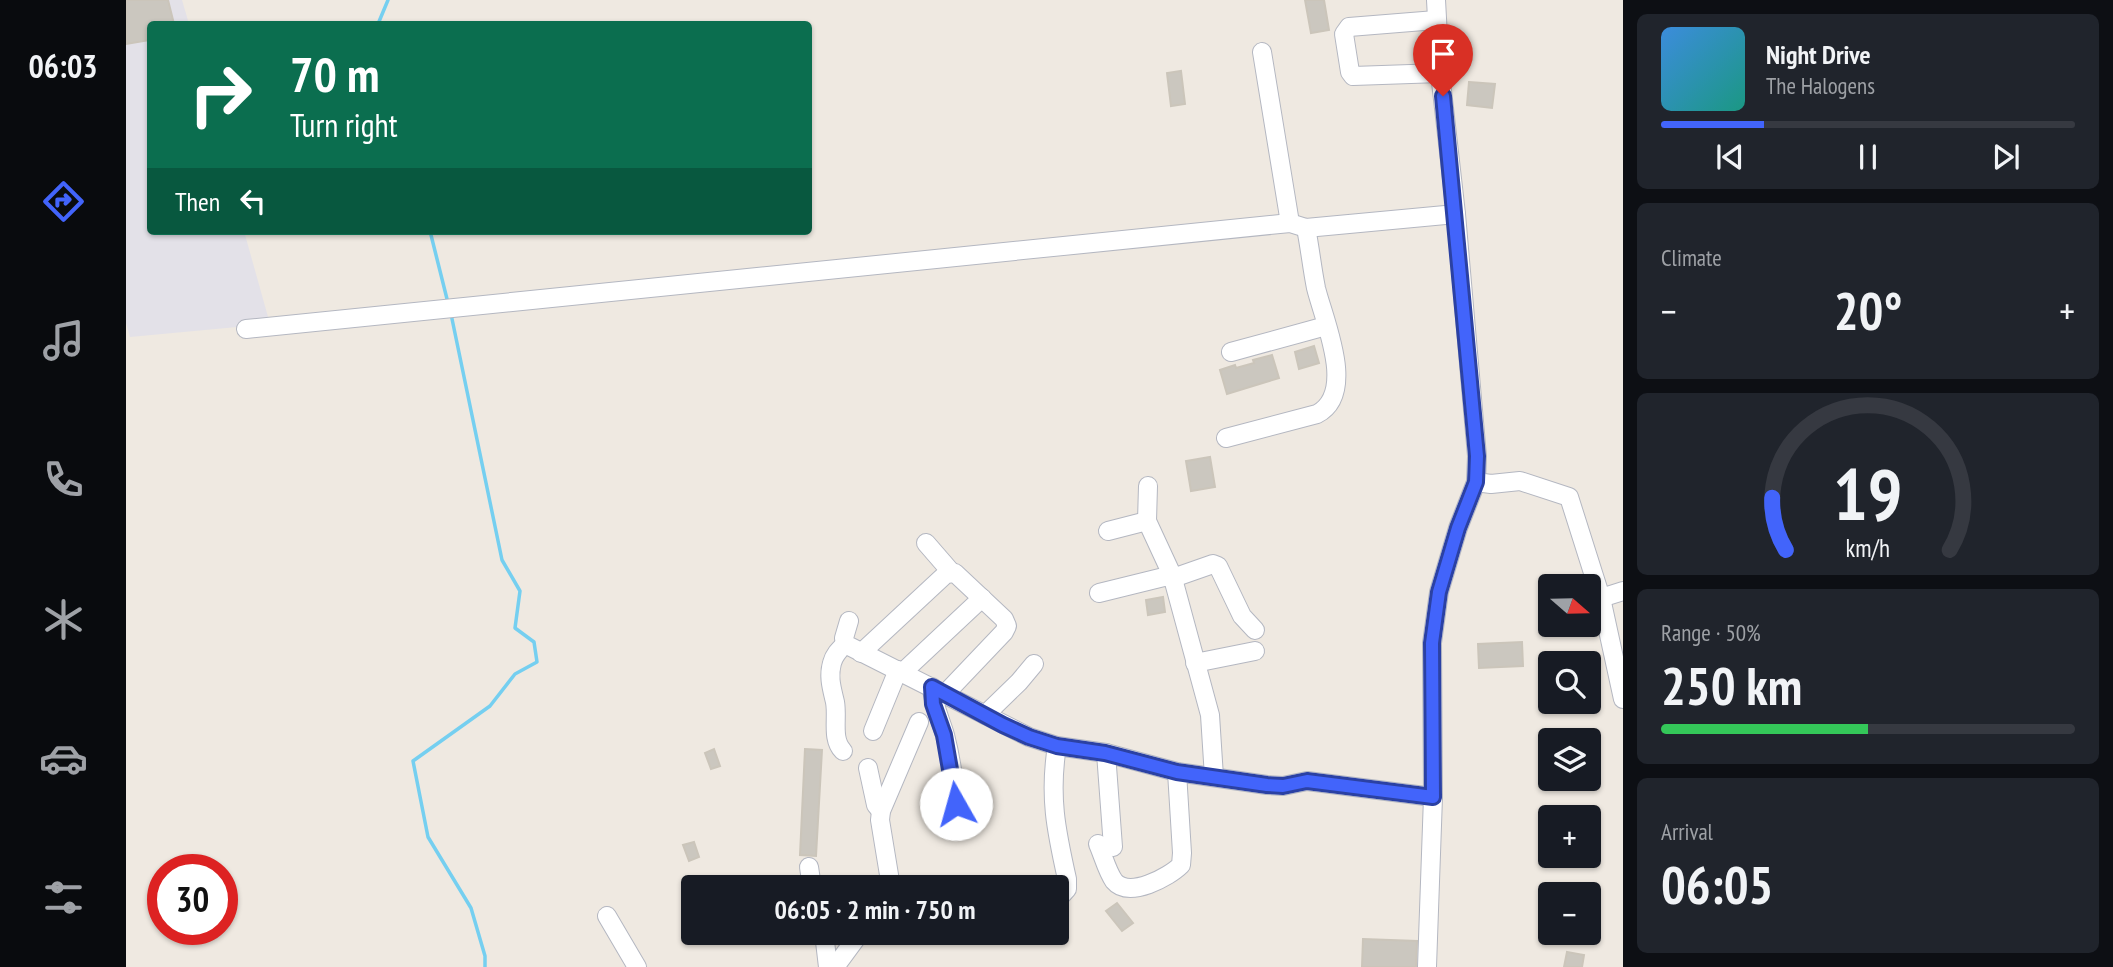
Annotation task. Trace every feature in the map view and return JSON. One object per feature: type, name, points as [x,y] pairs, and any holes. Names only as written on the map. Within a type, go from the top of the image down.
[{"type":"street","points":[[1427,967],[1433,797],[1432,643],[1439,592],[1458,528],[1476,482],[1477,456],[1456,214],[1440,73],[1436,0]]},
{"type":"street","points":[[1436,20],[1349,27],[1344,34],[1353,76],[1440,73]]},
{"type":"street","points":[[1226,438],[1317,414],[1329,407],[1334,393],[1336,361],[1332,339],[1298,225],[1262,52]]},
{"type":"street","points":[[246,330],[1298,225],[1456,214]]},
{"type":"street","points":[[1231,352],[1326,326]]},
{"type":"street","points":[[1476,482],[1491,484],[1520,481],[1569,497],[1593,574]]},
{"type":"street","points":[[1147,486],[1147,521],[1172,577],[1210,715],[1213,777]]},
{"type":"street","points":[[1108,531],[1147,521]]},
{"type":"street","points":[[926,543],[952,573],[958,575],[1004,619],[1006,629],[939,690],[933,704],[944,735],[954,779],[959,830]]},
{"type":"street","points":[[1099,593],[1172,577],[1213,564],[1218,566],[1242,616],[1255,630]]},
{"type":"street","points":[[843,751],[837,740],[835,703],[830,689],[836,653],[853,649],[952,573]]},
{"type":"street","points":[[1623,591],[1601,598],[1623,699]]},
{"type":"street","points":[[873,731],[900,671],[982,598]]},
{"type":"street","points":[[849,621],[844,638],[853,649],[1029,737],[1057,746],[1105,753],[1177,772],[1267,785],[1283,786],[1307,781],[1433,797]]},
{"type":"street","points":[[1195,663],[1255,651]]},
{"type":"street","points":[[985,715],[1034,664]]},
{"type":"street","points":[[889,875],[880,820],[881,811],[919,722]]},
{"type":"street","points":[[1057,746],[1052,777],[1055,814],[1066,875]]},
{"type":"street","points":[[1105,753],[1106,845],[1115,882],[1125,887],[1148,885],[1172,873],[1181,865],[1177,772]]},
{"type":"street","points":[[868,768],[876,805],[881,811]]},
{"type":"street","points":[[809,867],[810,875]]},
{"type":"street","points":[[607,916],[636,967]]},
{"type":"street","points":[[825,945],[828,967]]},
{"type":"street","points":[[835,967],[851,945]]},
{"type":"shaded area","points":[[126,0],[182,0],[188,21],[147,21],[147,235],[245,235],[270,324],[130,337],[126,323]]},
{"type":"building","points":[[126,0],[168,0],[173,21],[147,21],[147,40],[126,44]]},
{"type":"building","points":[[1305,0],[1324,0],[1329,30],[1311,33]]},
{"type":"building","points":[[1181,71],[1185,104],[1171,106],[1167,73]]},
{"type":"building","points":[[1469,82],[1495,84],[1492,108],[1467,105]]},
{"type":"building","points":[[1314,346],[1319,363],[1299,369],[1295,352]]},
{"type":"building","points":[[1272,355],[1279,378],[1227,394],[1220,370],[1254,363],[1253,360]]},
{"type":"building","points":[[1210,457],[1215,487],[1191,491],[1186,461]]},
{"type":"building","points":[[1163,597],[1165,612],[1148,615],[1146,600]]},
{"type":"building","points":[[1522,642],[1523,666],[1479,668],[1478,644]]},
{"type":"building","points":[[714,749],[720,766],[711,769],[705,753]]},
{"type":"building","points":[[805,749],[822,750],[816,856],[800,855]]},
{"type":"building","points":[[694,842],[699,857],[689,861],[683,845]]},
{"type":"building","points":[[1117,903],[1133,923],[1122,931],[1106,911]]},
{"type":"building","points":[[1363,939],[1417,941],[1416,967],[1362,967]]},
{"type":"building","points":[[1567,952],[1584,955],[1582,967],[1564,967]]},
{"type":"waterway","points":[[379,21],[388,0]]},
{"type":"waterway","points":[[431,235],[448,303]]},
{"type":"waterway","points":[[451,314],[502,560],[520,591],[515,628],[534,642],[537,662],[515,674],[490,706],[413,761],[428,837],[471,908],[485,956],[485,967]]},
{"type":"route","points":[[956,804],[954,779],[944,735],[933,704],[932,687],[1003,725],[1057,746],[1105,753],[1177,772],[1267,785],[1283,786],[1307,781],[1433,797],[1432,643],[1439,592],[1458,528],[1476,482],[1477,456],[1443,96]]}]
